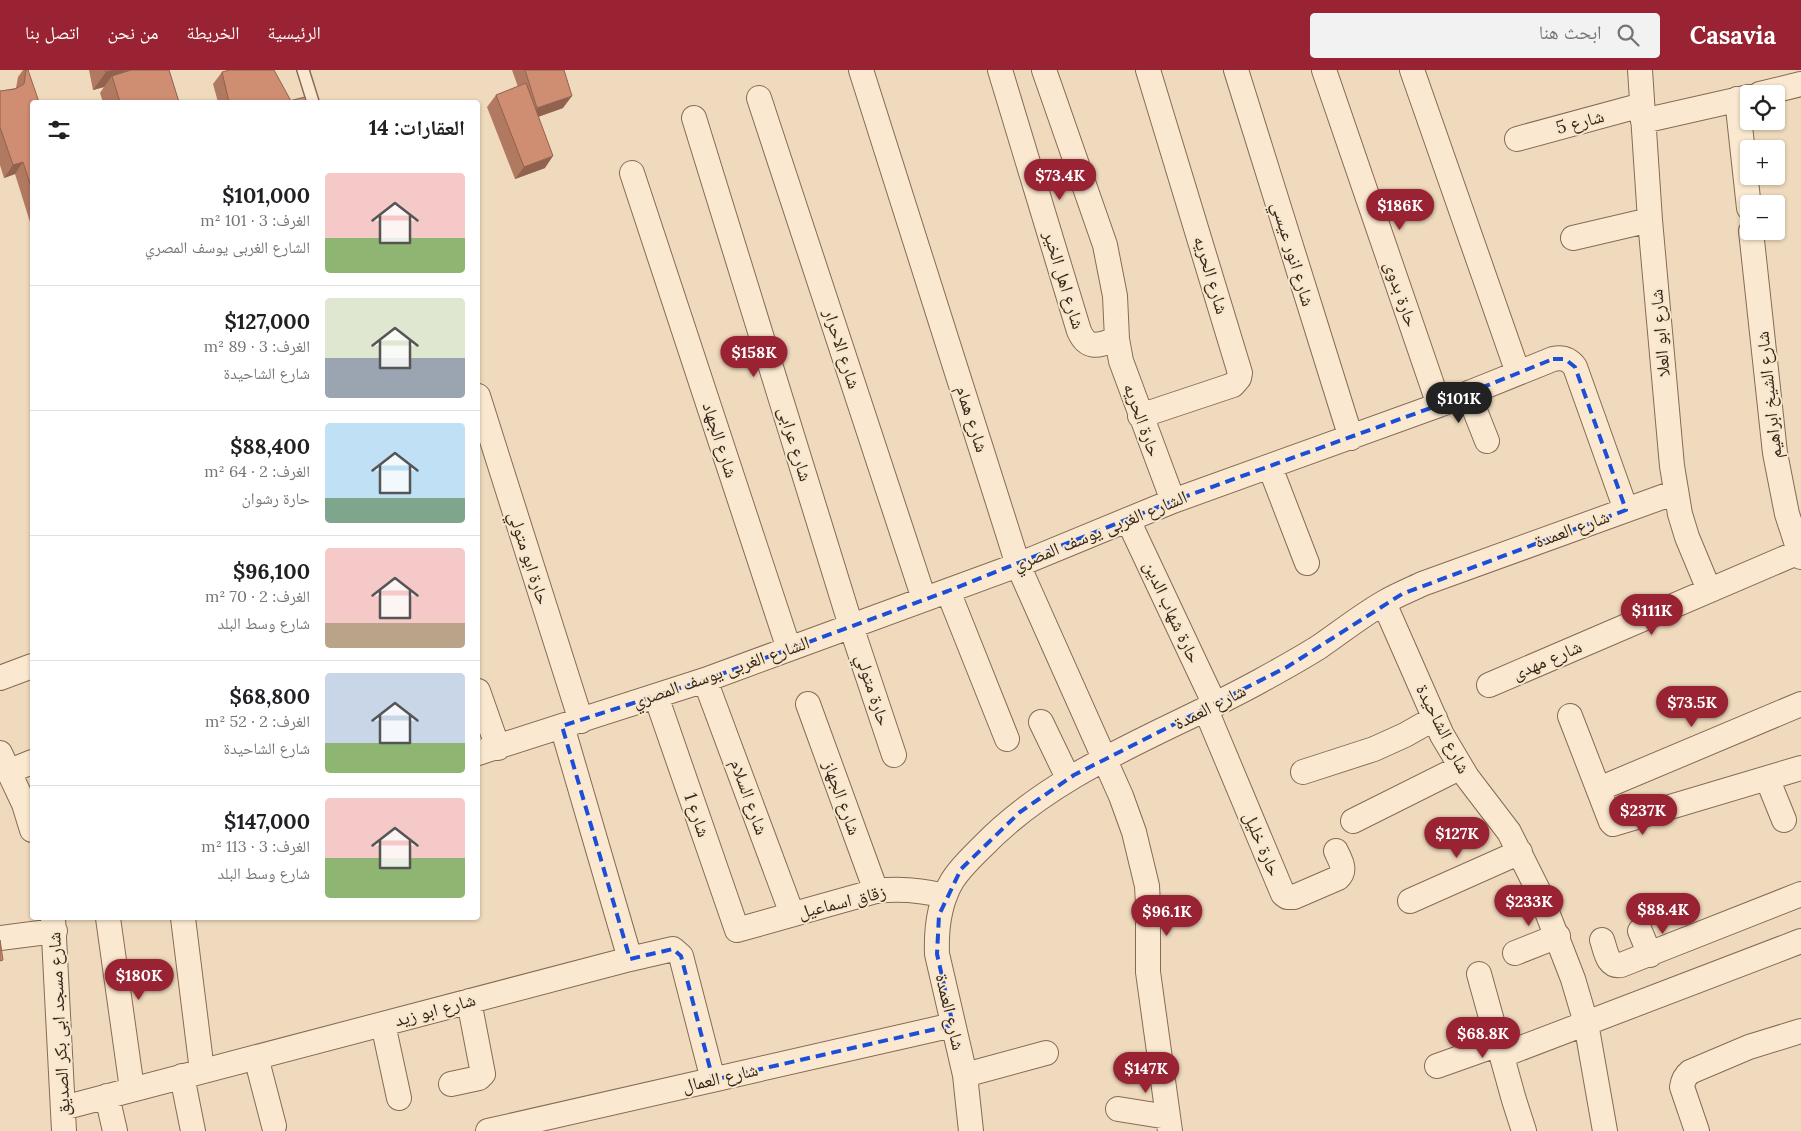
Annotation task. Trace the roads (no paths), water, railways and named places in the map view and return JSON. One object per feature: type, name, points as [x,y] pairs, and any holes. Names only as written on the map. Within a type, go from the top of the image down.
[{"type":"street","name":"شارع همام","points":[[862,70],[1018,565],[1121,796],[1134,832],[1144,869],[1148,904],[1148,972],[1169,1124]]},
{"type":"street","name":"شارع اهل الخير","points":[[1000,70],[1082,338],[1087,343],[1093,345],[1117,339]]},
{"type":"street","name":"حارة الحريه","points":[[1044,70],[1106,245],[1115,296],[1117,339],[1121,361],[1173,501]]},
{"type":"street","name":"شارع الحريه","points":[[1140,416],[1233,384],[1239,378],[1240,373],[1148,70]]},
{"type":"street","name":"شارع انور عيسي","points":[[1236,70],[1351,438]]},
{"type":"street","name":"حارة بدوى","points":[[1324,70],[1438,405]]},
{"type":"street","points":[[1412,70],[1518,373]]},
{"type":"street","name":"شارع ابو العلا","points":[[1640,70],[1650,220],[1676,492],[1687,537],[1709,590]]},
{"type":"street","points":[[1785,88],[1801,84]]},
{"type":"street","name":"شارع الاحرار","points":[[759,98],[924,600]]},
{"type":"street","name":"شارع 5","points":[[1517,139],[1642,113],[1740,98]]},
{"type":"street","name":"شارع عرابى","points":[[694,118],[851,626]]},
{"type":"street","points":[[1745,130],[1748,195]]},
{"type":"street","name":"شارع الجهاد","points":[[632,173],[789,649]]},
{"type":"street","points":[[1573,238],[1650,220]]},
{"type":"street","name":"شارع الشيخ ابراهيم","points":[[1752,240],[1775,453],[1794,512],[1800,554]]},
{"type":"street","name":"الشارع الغربى يوسف المصري","points":[[488,751],[705,680],[924,600],[1018,565],[1173,501],[1351,438],[1559,358],[1571,362],[1575,367],[1626,510]]},
{"type":"street","points":[[1468,393],[1487,441]]},
{"type":"street","name":"حارة ابو متولي","points":[[480,403],[571,723],[630,959]]},
{"type":"street","points":[[1270,467],[1307,563]]},
{"type":"street","name":"شارع العمدة","points":[[971,1131],[965,1075],[937,954],[936,934],[939,914],[945,896],[960,869],[995,834],[1026,807],[1068,778],[1287,667],[1384,603],[1422,584],[1676,492]]},
{"type":"street","name":"حارة شهاب الدين","points":[[1128,520],[1210,707]]},
{"type":"street","name":"شارع مهدى","points":[[1489,685],[1709,590],[1800,554]]},
{"type":"street","points":[[948,590],[1007,740]]},
{"type":"street","name":"شارع الشاحيدة","points":[[1384,603],[1442,735],[1461,768],[1509,832],[1540,894],[1558,936],[1586,1023],[1605,1131]]},
{"type":"street","name":"حارة متولي","points":[[851,626],[894,755]]},
{"type":"street","points":[[0,678],[30,667]]},
{"type":"street","name":"شارع السلام","points":[[705,680],[792,914]]},
{"type":"street","name":"شارع 1","points":[[656,696],[735,927],[741,931]]},
{"type":"street","points":[[480,703],[488,751]]},
{"type":"street","name":"شارع الجهاز","points":[[808,704],[876,891]]},
{"type":"street","points":[[1599,789],[1801,704]]},
{"type":"street","name":"حارة خليل","points":[[1210,707],[1283,894],[1286,897],[1294,898],[1338,878],[1343,873],[1343,870],[1336,850]]},
{"type":"street","points":[[1570,716],[1611,822],[1617,824],[1801,768]]},
{"type":"street","points":[[1303,772],[1374,749],[1405,735],[1435,718]]},
{"type":"street","points":[[1041,722],[1068,778]]},
{"type":"street","points":[[30,762],[5,762],[30,825]]},
{"type":"street","points":[[1353,821],[1461,768]]},
{"type":"street","points":[[1767,778],[1784,820]]},
{"type":"street","points":[[1410,901],[1520,852]]},
{"type":"street","name":"زقاق اسماعيل","points":[[741,931],[792,914],[876,891],[895,889],[915,890],[945,896]]},
{"type":"street","points":[[1602,940],[1608,958],[1614,965],[1621,965],[1801,894]]},
{"type":"street","points":[[108,920],[132,1090]]},
{"type":"street","points":[[183,920],[194,1131]]},
{"type":"street","points":[[0,938],[54,924]]},
{"type":"street","name":"شارع مسجد ابى بكر الصديق","points":[[54,924],[64,1131]]},
{"type":"street","points":[[1640,931],[1650,955]]},
{"type":"street","points":[[1514,954],[1558,936]]},
{"type":"street","points":[[1437,1066],[1501,1050],[1586,1023],[1801,941]]},
{"type":"street","name":"شارع ابو زيد","points":[[63,1108],[673,949],[681,956],[713,1080]]},
{"type":"street","points":[[1479,974],[1524,1131]]},
{"type":"street","points":[[451,1084],[479,1078],[483,1074],[469,1001]]},
{"type":"street","points":[[383,1024],[400,1098]]},
{"type":"street","name":"شارع العمال","points":[[488,1131],[952,1025]]},
{"type":"street","points":[[1697,1131],[1682,1087],[1686,1075],[1749,1047],[1801,1031]]},
{"type":"street","points":[[965,1075],[1046,1053]]},
{"type":"street","points":[[256,1057],[274,1126]]},
{"type":"street","points":[[107,1096],[115,1131]]},
{"type":"street","points":[[1118,1109],[1169,1124]]},
{"type":"lane","points":[[303,70],[312,100]]}]
